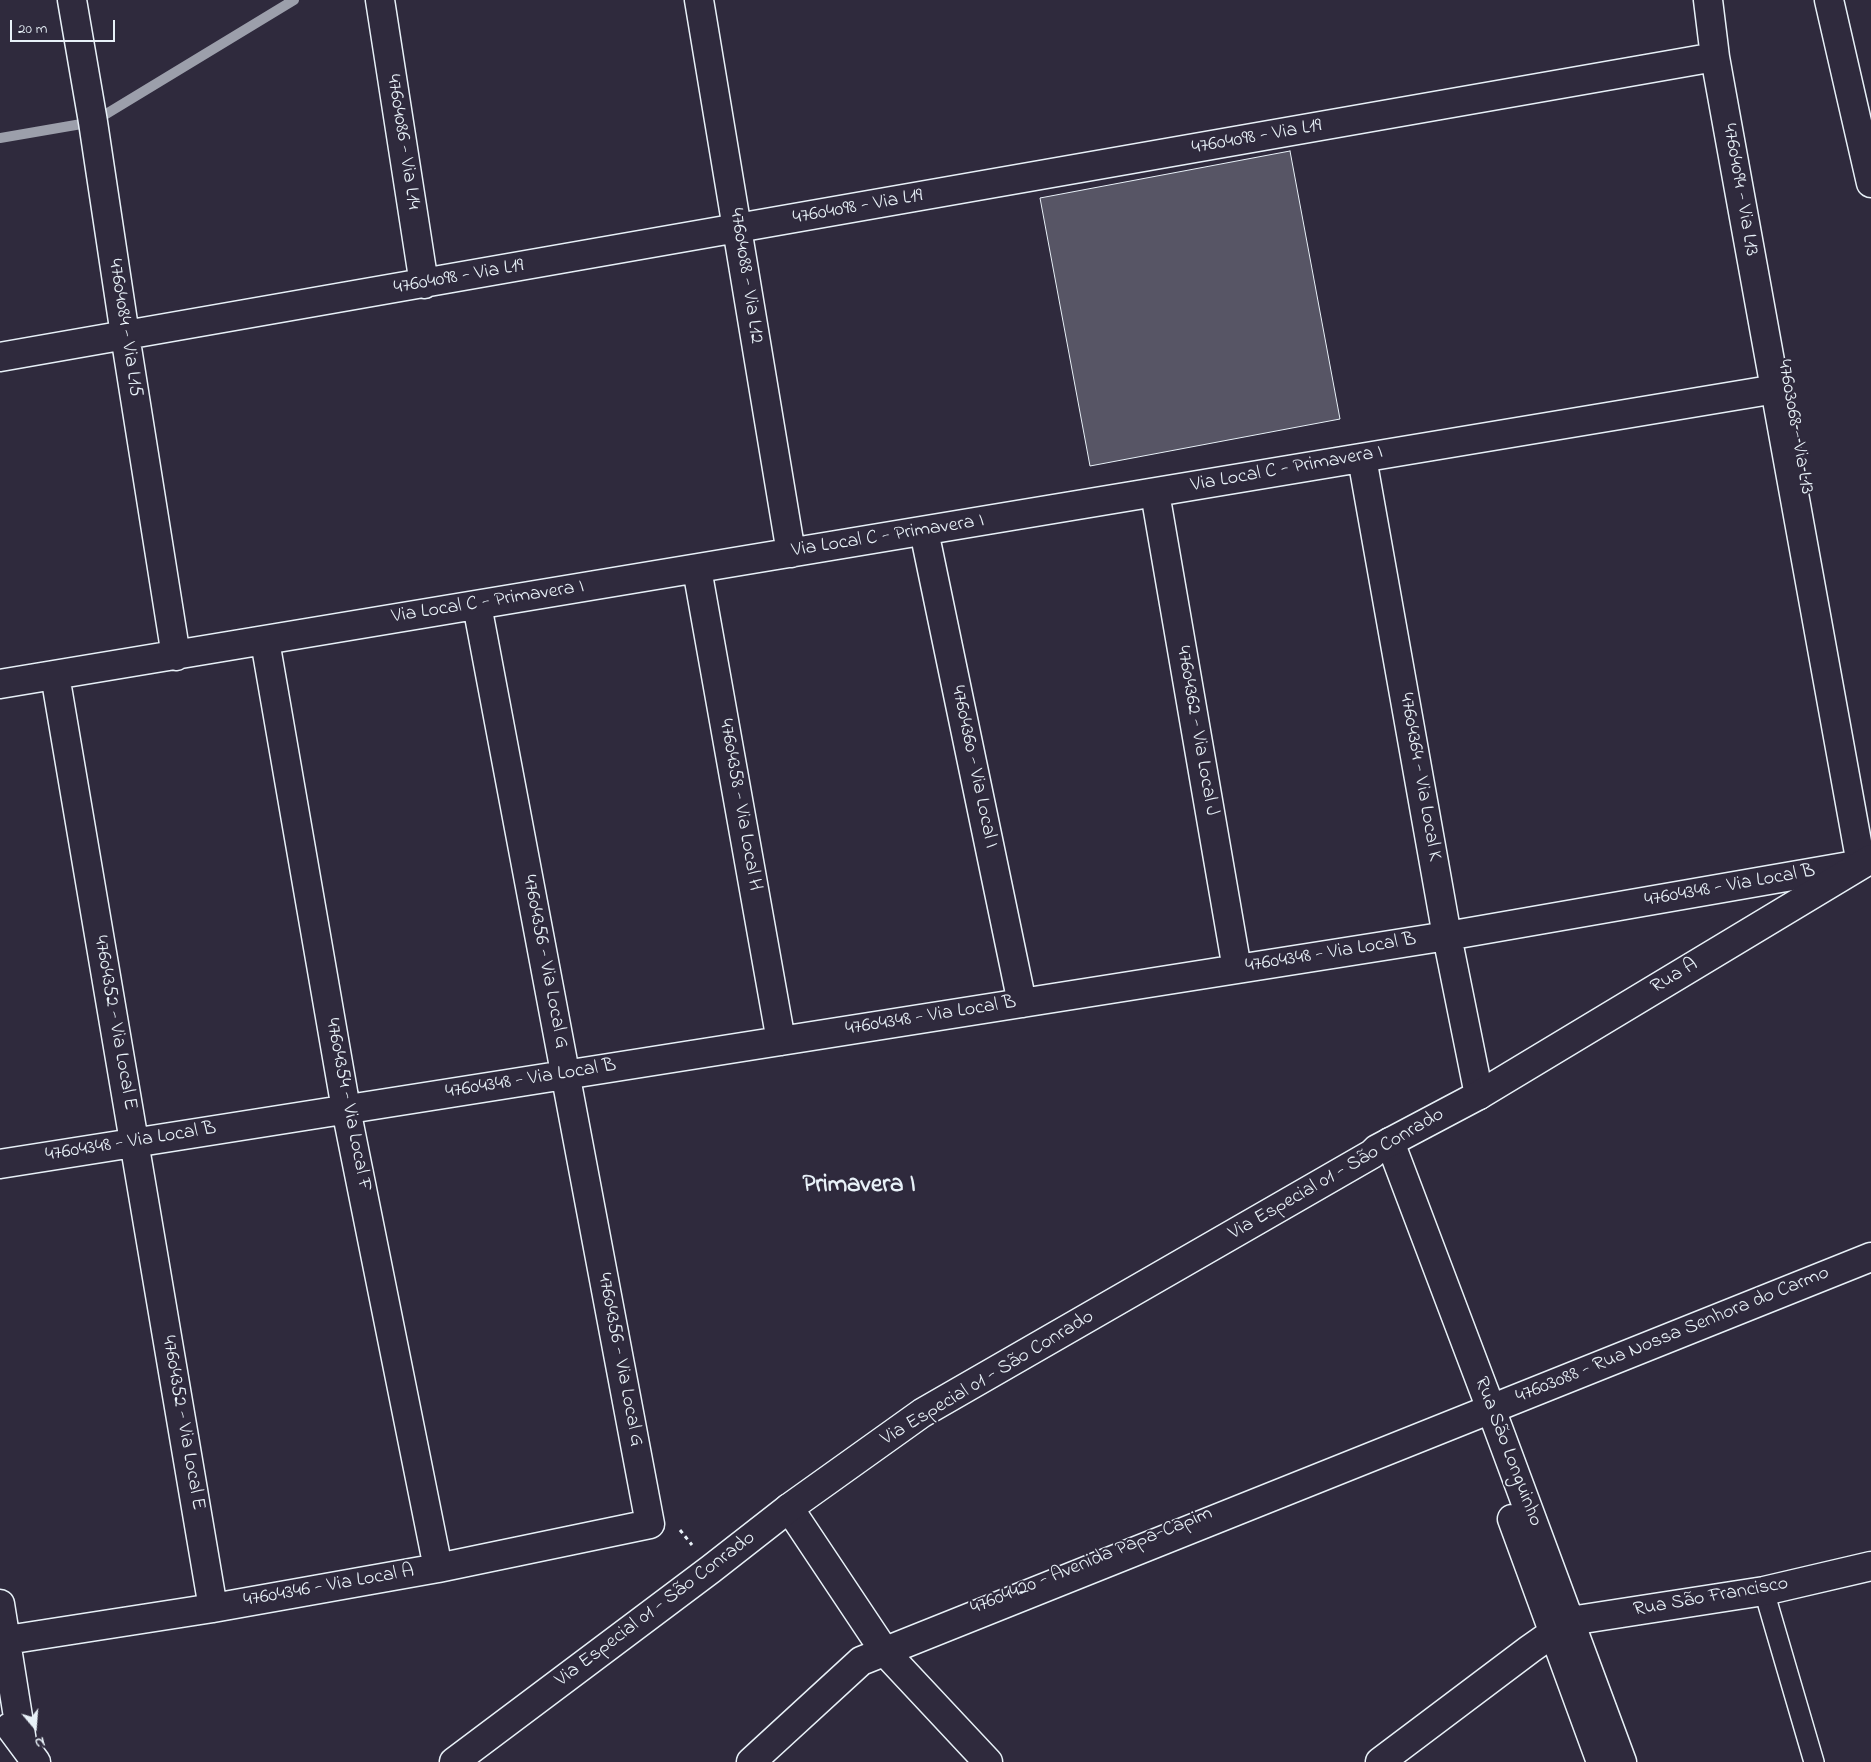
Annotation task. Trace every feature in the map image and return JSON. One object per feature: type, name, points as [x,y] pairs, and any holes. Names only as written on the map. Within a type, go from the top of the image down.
[{"type":"street","name":"47604084 - Via L15","points":[[72,0],[93,122],[176,656]]},
{"type":"street","name":"47604086 - Via L14","points":[[380,0],[424,284]]},
{"type":"street","name":"47604088 - Via L12","points":[[699,0],[791,553]]},
{"type":"street","name":"47604094 - Via L13","points":[[1708,0],[1715,57],[1774,384],[1868,859]]},
{"type":"street","name":"47603068 - Via L13","points":[[1724,0],[1787,390],[1868,859]]},
{"type":"street","points":[[1829,0],[1871,183]]},
{"type":"street","name":"47604098 - Via L19","points":[[0,357],[1715,57]]},
{"type":"street","name":"Via Local C - Primavera I","points":[[0,684],[1362,458],[1774,384]]},
{"type":"street","name":"47604364 - Via Local K","points":[[1362,458],[1447,936],[1479,1095]]},
{"type":"street","name":"47604362 - Via Local J","points":[[1155,492],[1237,969]]},
{"type":"street","name":"47604360 - Via Local I","points":[[924,531],[1022,1003]]},
{"type":"street","name":"47604358 - Via Local H","points":[[697,569],[780,1041]]},
{"type":"street","name":"47604356 - Via Local G","points":[[477,606],[650,1524]]},
{"type":"street","name":"47604354 - Via Local F","points":[[265,641],[346,1109],[438,1568]]},
{"type":"street","name":"47604352 - Via Local E","points":[[55,675],[213,1608]]},
{"type":"street","name":"47604348 - Via Local B","points":[[0,1164],[1447,936],[1868,859]]},
{"type":"street","name":"Rua A","points":[[1479,1095],[1868,859]]},
{"type":"street","name":"Via Especial 01 - São Conrado","points":[[454,1762],[711,1569],[788,1508],[922,1413],[1384,1146],[1479,1095]]},
{"type":"street","name":"Rua São Longuinho","points":[[1384,1146],[1480,1411],[1562,1627],[1622,1762]]},
{"type":"street","name":"47603088 - Rua Nossa Senhora do Carmo","points":[[883,1649],[1871,1257]]},
{"type":"street","points":[[788,1508],[883,1649],[988,1762]]},
{"type":"street","name":"47604346 - Via Local A","points":[[7,1640],[213,1608],[438,1568],[650,1524]]},
{"type":"street","name":"Rua São Francisco","points":[[1562,1627],[1764,1591],[1871,1566]]},
{"type":"street","points":[[0,1604],[29,1752]]},
{"type":"street","points":[[1380,1762],[1562,1627]]},
{"type":"street","name":"Rua São Longuinho","points":[[1562,1627],[1600,1762]]},
{"type":"street","points":[[741,1762],[856,1656],[883,1649]]},
{"type":"street","points":[[751,1762],[861,1661],[883,1649]]},
{"type":"street","points":[[0,1713],[29,1752]]},
{"type":"lane","points":[[1764,1591],[1814,1762]]},
{"type":"path","points":[[650,1524],[678,1527],[711,1569]]},
{"type":"building","points":[[1290,151],[1340,419],[1090,466],[1040,198]]},
{"type":"waterway","points":[[0,138],[93,122],[294,0]]},
{"type":"district","name":"Primavera I","points":[[859,1187]]}]
